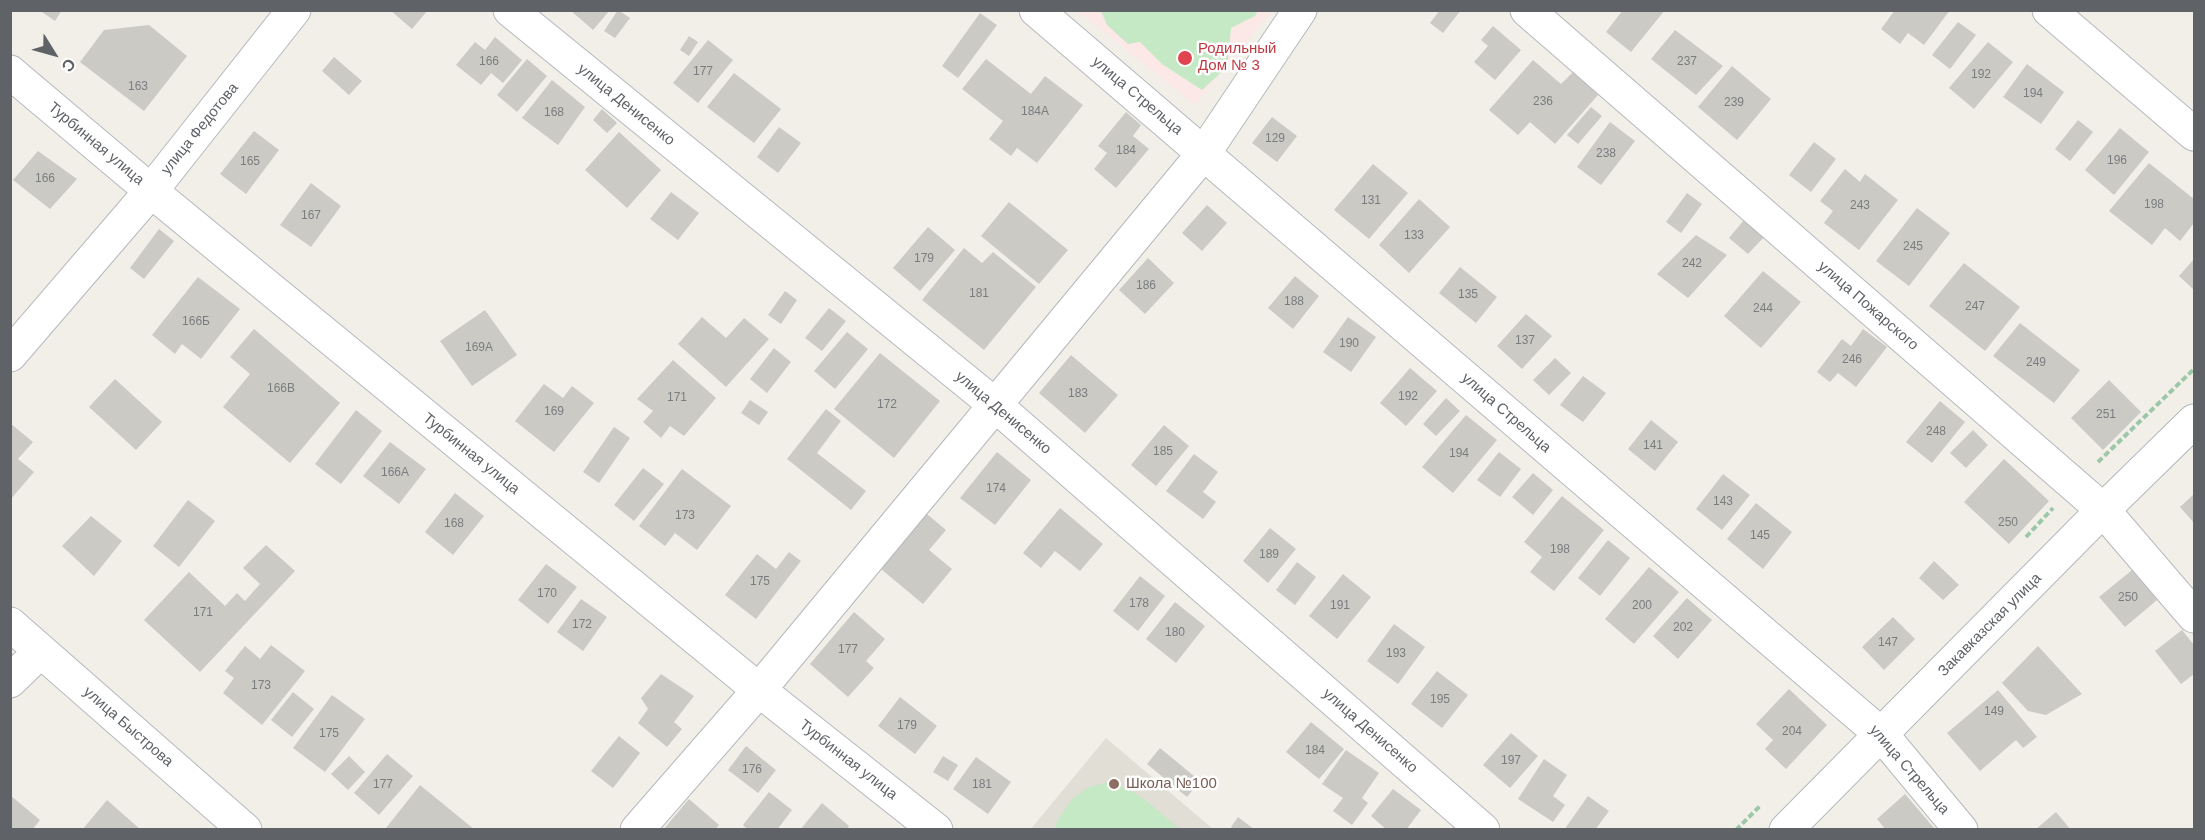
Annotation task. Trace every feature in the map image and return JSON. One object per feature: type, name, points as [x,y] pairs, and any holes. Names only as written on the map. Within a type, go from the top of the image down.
[{"type":"street","name":"улица Федотова","points":[[10,355],[151,191],[294,10]]},
{"type":"street","name":"улица Денисенко","points":[[510,10],[994,404],[1483,830]]},
{"type":"street","name":"улица Стрельца","points":[[1036,10],[1882,735],[1961,830]]},
{"type":"street","points":[[637,830],[759,690],[1204,153],[1300,10]]},
{"type":"street","name":"улица Пожарского","points":[[1527,10],[2103,510],[2194,616]]},
{"type":"street","points":[[2049,10],[2194,134]]},
{"type":"street","name":"Турбинная улица","points":[[10,72],[151,191],[759,690],[936,830]]},
{"type":"street","name":"Закавказская улица","points":[[1786,830],[2194,421]]},
{"type":"street","name":"улица Быстрова","points":[[10,624],[245,830]]},
{"type":"street","points":[[10,681],[41,651]]},
{"type":"shaded area","name":"Родильный Дом № 3","points":[[1078,11],[1272,11],[1195,105]]},
{"type":"shaded area","name":"Школа №100","points":[[1106,738],[1213,829],[1030,830]]},
{"type":"green space","name":"Родильный Дом № 3","points":[[1101,11],[1258,11],[1255,16],[1231,28],[1227,67],[1202,90],[1162,64],[1140,42],[1128,44],[1107,25]]},
{"type":"green space","points":[[1108,782],[1126,788],[1144,799],[1180,829],[1055,829],[1071,800],[1089,787]]},
{"type":"building","points":[[39,10],[62,10],[55,21]]},
{"type":"building","points":[[390,10],[428,10],[412,29]]},
{"type":"building","points":[[570,10],[610,10],[593,30]]},
{"type":"building","points":[[618,10],[630,18],[615,38],[604,31]]},
{"type":"building","points":[[1440,10],[1461,10],[1443,33],[1430,23]]},
{"type":"building","points":[[1623,10],[1665,10],[1631,52],[1606,32]]},
{"type":"building","points":[[1895,10],[1950,10],[1924,45],[1908,33],[1900,44],[1881,29]]},
{"type":"building","points":[[980,13],[997,25],[958,78],[942,66]]},
{"type":"building","points":[[1958,22],[1976,35],[1950,69],[1932,55]]},
{"type":"building","points":[[149,25],[187,56],[144,111],[80,62],[104,30]]},
{"type":"building","points":[[1493,26],[1521,50],[1495,80],[1474,62],[1488,46],[1481,40]]},
{"type":"building","points":[[1675,30],[1723,66],[1696,95],[1651,59]]},
{"type":"building","points":[[689,36],[698,42],[689,56],[680,50]]},
{"type":"building","points":[[495,37],[522,60],[503,83],[491,73],[481,85],[456,65],[475,42],[485,50]]},
{"type":"building","points":[[708,40],[733,60],[698,103],[673,83]]},
{"type":"building","points":[[1988,42],[2013,62],[1974,109],[1949,88]]},
{"type":"building","points":[[334,57],[362,81],[349,95],[322,71]]},
{"type":"building","points":[[527,59],[547,76],[517,112],[497,95]]},
{"type":"building","points":[[986,59],[1031,94],[1045,76],[1083,105],[1037,163],[1017,148],[1011,156],[989,139],[1003,121],[962,89]]},
{"type":"building","points":[[1533,60],[1561,84],[1573,72],[1598,95],[1555,144],[1530,122],[1518,135],[1489,110]]},
{"type":"building","points":[[2027,64],[2064,92],[2041,124],[2003,97]]},
{"type":"building","points":[[1732,66],[1771,99],[1737,140],[1698,107]]},
{"type":"building","points":[[734,73],[781,109],[754,143],[707,107]]},
{"type":"building","points":[[552,80],[585,107],[558,145],[522,118]]},
{"type":"building","points":[[1591,107],[1602,116],[1578,144],[1567,135]]},
{"type":"building","points":[[602,109],[617,123],[607,133],[593,120]]},
{"type":"building","points":[[1126,112],[1141,125],[1133,136],[1149,149],[1116,188],[1094,169],[1107,153],[1098,146]]},
{"type":"building","points":[[1272,117],[1297,136],[1277,162],[1252,143]]},
{"type":"building","points":[[2078,120],[2093,132],[2070,161],[2055,149]]},
{"type":"building","points":[[1610,122],[1635,141],[1601,185],[1577,167]]},
{"type":"building","points":[[779,127],[801,143],[778,173],[757,157]]},
{"type":"building","points":[[2120,128],[2149,152],[2114,195],[2085,170]]},
{"type":"building","points":[[254,131],[279,150],[246,194],[220,174]]},
{"type":"building","points":[[619,132],[661,170],[627,208],[585,170]]},
{"type":"building","points":[[1814,142],[1836,159],[1811,192],[1789,175]]},
{"type":"building","points":[[38,151],[77,179],[50,209],[13,180]]},
{"type":"building","points":[[2149,163],[2194,199],[2194,223],[2180,241],[2165,228],[2152,245],[2109,211]]},
{"type":"building","points":[[1373,164],[1408,193],[1369,239],[1334,210]]},
{"type":"building","points":[[1845,169],[1860,182],[1865,174],[1898,200],[1859,250],[1824,223],[1833,211],[1820,201]]},
{"type":"building","points":[[311,183],[341,206],[311,247],[280,225]]},
{"type":"building","points":[[671,192],[699,213],[678,240],[650,219]]},
{"type":"building","points":[[1687,193],[1702,204],[1681,233],[1666,222]]},
{"type":"building","points":[[1419,199],[1450,227],[1409,273],[1379,245]]},
{"type":"building","points":[[1009,202],[1068,250],[1039,284],[981,236]]},
{"type":"building","points":[[1207,205],[1227,223],[1202,251],[1182,233]]},
{"type":"building","points":[[1917,208],[1950,233],[1909,286],[1876,261]]},
{"type":"building","points":[[1744,220],[1764,237],[1748,254],[1729,238]]},
{"type":"building","points":[[928,227],[955,250],[920,291],[893,268]]},
{"type":"building","points":[[159,229],[174,241],[144,279],[130,268]]},
{"type":"building","points":[[1696,235],[1727,255],[1688,298],[1657,274]]},
{"type":"building","points":[[964,248],[982,263],[993,252],[1036,287],[984,350],[922,300]]},
{"type":"building","points":[[1148,258],[1174,283],[1145,314],[1119,290]]},
{"type":"building","points":[[2194,259],[2194,290],[2179,276]]},
{"type":"building","points":[[1964,263],[2020,307],[1985,351],[1929,306]]},
{"type":"building","points":[[1460,267],[1497,297],[1476,323],[1439,293]]},
{"type":"building","points":[[1763,271],[1801,302],[1761,348],[1724,316]]},
{"type":"building","points":[[1295,276],[1319,296],[1293,329],[1268,308]]},
{"type":"building","points":[[198,277],[240,309],[201,359],[182,344],[175,354],[152,335]]},
{"type":"building","points":[[785,291],[797,300],[781,324],[768,315]]},
{"type":"building","points":[[829,308],[846,321],[822,351],[805,338]]},
{"type":"building","points":[[485,310],[517,355],[472,386],[440,341]]},
{"type":"building","points":[[1526,314],[1552,336],[1522,369],[1497,346]]},
{"type":"building","points":[[702,317],[726,338],[744,318],[769,339],[726,387],[678,344]]},
{"type":"building","points":[[1348,317],[1376,337],[1351,372],[1323,352]]},
{"type":"building","points":[[2020,323],[2080,370],[2054,403],[1993,356]]},
{"type":"building","points":[[254,329],[340,403],[290,463],[223,407],[250,374],[230,357]]},
{"type":"building","points":[[1863,329],[1887,347],[1856,387],[1838,373],[1830,382],[1817,372],[1842,339],[1851,346]]},
{"type":"building","points":[[847,332],[868,349],[835,389],[814,371]]},
{"type":"building","points":[[774,348],[791,362],[767,393],[750,379]]},
{"type":"building","points":[[880,353],[940,401],[894,458],[834,409]]},
{"type":"building","points":[[1071,355],[1118,395],[1085,433],[1039,393]]},
{"type":"building","points":[[1555,358],[1571,373],[1549,395],[1533,380]]},
{"type":"building","points":[[673,360],[716,398],[684,436],[670,426],[661,438],[643,422],[653,411],[637,399]]},
{"type":"building","points":[[1410,368],[1437,391],[1406,426],[1380,403]]},
{"type":"building","points":[[1583,376],[1606,393],[1583,422],[1560,405]]},
{"type":"building","points":[[115,379],[162,422],[136,450],[89,407]]},
{"type":"building","points":[[2109,380],[2141,412],[2103,450],[2071,418]]},
{"type":"building","points":[[544,384],[563,398],[572,386],[594,403],[554,452],[515,421]]},
{"type":"building","points":[[1446,398],[1460,411],[1436,436],[1423,424]]},
{"type":"building","points":[[750,400],[768,412],[759,425],[741,413]]},
{"type":"building","points":[[1940,401],[1965,422],[1932,463],[1906,442]]},
{"type":"building","points":[[826,409],[841,421],[817,453],[866,491],[851,510],[787,459]]},
{"type":"building","points":[[356,410],[382,431],[341,484],[315,464]]},
{"type":"building","points":[[1466,415],[1497,440],[1453,493],[1422,467]]},
{"type":"building","points":[[1651,420],[1678,442],[1655,471],[1628,449]]},
{"type":"building","points":[[10,423],[33,442],[18,459],[34,472],[10,500]]},
{"type":"building","points":[[1164,425],[1189,446],[1156,486],[1131,465]]},
{"type":"building","points":[[614,427],[630,438],[599,483],[583,472]]},
{"type":"building","points":[[1973,430],[1988,445],[1966,468],[1950,453]]},
{"type":"building","points":[[390,442],[426,469],[399,504],[363,476]]},
{"type":"building","points":[[997,452],[1031,480],[995,525],[960,498]]},
{"type":"building","points":[[1499,452],[1521,469],[1500,497],[1477,480]]},
{"type":"building","points":[[1194,454],[1218,472],[1203,492],[1216,502],[1203,519],[1166,491]]},
{"type":"building","points":[[2004,459],[2049,501],[2009,544],[1964,502]]},
{"type":"building","points":[[643,468],[664,484],[634,521],[614,505]]},
{"type":"building","points":[[682,469],[731,506],[697,550],[675,533],[665,546],[639,526]]},
{"type":"building","points":[[1533,473],[1553,490],[1533,515],[1512,497]]},
{"type":"building","points":[[1723,474],[1750,495],[1722,530],[1696,509]]},
{"type":"building","points":[[455,493],[484,516],[453,555],[425,532]]},
{"type":"building","points":[[2194,494],[2194,523],[2180,507]]},
{"type":"building","points":[[1562,496],[1604,530],[1554,591],[1530,572],[1542,557],[1524,542]]},
{"type":"building","points":[[188,500],[215,521],[179,567],[153,546]]},
{"type":"building","points":[[1756,503],[1792,532],[1763,569],[1727,539]]},
{"type":"building","points":[[1060,508],[1103,544],[1080,571],[1055,551],[1041,568],[1023,553]]},
{"type":"building","points":[[927,514],[946,530],[929,550],[952,569],[923,604],[881,569]]},
{"type":"building","points":[[91,516],[122,541],[94,576],[62,546]]},
{"type":"building","points":[[1270,528],[1296,549],[1268,583],[1243,561]]},
{"type":"building","points":[[1608,540],[1630,558],[1600,596],[1578,578]]},
{"type":"building","points":[[266,545],[295,571],[200,672],[144,620],[189,572],[225,606],[237,593],[245,601],[260,584],[243,568]]},
{"type":"building","points":[[789,552],[801,561],[756,619],[725,595],[757,554],[776,569]]},
{"type":"building","points":[[1934,561],[1959,585],[1943,600],[1919,578]]},
{"type":"building","points":[[1297,562],[1316,577],[1295,605],[1276,590]]},
{"type":"building","points":[[546,564],[577,587],[548,624],[518,600]]},
{"type":"building","points":[[1649,567],[1679,592],[1634,644],[1605,619]]},
{"type":"building","points":[[2132,570],[2157,600],[2125,627],[2099,597]]},
{"type":"building","points":[[1343,574],[1371,597],[1337,639],[1309,616]]},
{"type":"building","points":[[1140,576],[1165,596],[1138,631],[1113,611]]},
{"type":"building","points":[[1687,598],[1712,620],[1678,659],[1653,636]]},
{"type":"building","points":[[581,599],[607,617],[583,651],[557,632]]},
{"type":"building","points":[[1175,602],[1205,626],[1176,663],[1146,639]]},
{"type":"building","points":[[854,612],[885,639],[866,661],[874,668],[848,697],[810,664]]},
{"type":"building","points":[[1893,617],[1915,639],[1884,670],[1862,647]]},
{"type":"building","points":[[1394,624],[1425,647],[1398,684],[1367,661]]},
{"type":"building","points":[[2182,630],[2194,645],[2194,674],[2181,684],[2155,651]]},
{"type":"building","points":[[271,645],[305,671],[262,725],[223,693],[234,678],[225,671],[245,646],[260,659]]},
{"type":"building","points":[[2038,646],[2082,694],[2046,715],[2028,711],[2002,683]]},
{"type":"building","points":[[1437,671],[1468,695],[1442,728],[1411,704]]},
{"type":"building","points":[[661,674],[694,696],[674,722],[682,729],[667,747],[638,723],[648,709],[641,698]]},
{"type":"building","points":[[1789,689],[1827,725],[1786,769],[1765,749],[1773,740],[1756,724]]},
{"type":"building","points":[[1998,690],[2037,737],[2023,748],[2016,740],[1980,771],[1947,733]]},
{"type":"building","points":[[293,692],[314,709],[292,737],[271,720]]},
{"type":"building","points":[[332,695],[365,719],[325,772],[293,748]]},
{"type":"building","points":[[900,697],[937,726],[915,754],[878,726]]},
{"type":"building","points":[[1311,722],[1344,749],[1319,779],[1286,752]]},
{"type":"building","points":[[1511,733],[1538,756],[1510,788],[1483,765]]},
{"type":"building","points":[[619,736],[640,753],[613,788],[591,771]]},
{"type":"building","points":[[746,746],[776,770],[758,793],[728,770]]},
{"type":"building","points":[[1160,748],[1200,781],[1187,797],[1147,764]]},
{"type":"building","points":[[1346,750],[1379,773],[1362,798],[1368,803],[1352,825],[1333,811],[1343,798],[1322,784]]},
{"type":"building","points":[[387,754],[413,776],[379,815],[354,793]]},
{"type":"building","points":[[349,756],[365,772],[348,790],[331,774]]},
{"type":"building","points":[[943,756],[958,765],[948,781],[933,772]]},
{"type":"building","points":[[976,757],[1011,782],[988,814],[953,789]]},
{"type":"building","points":[[1544,759],[1567,775],[1553,796],[1565,805],[1553,822],[1518,799]]},
{"type":"building","points":[[420,785],[475,830],[388,830],[386,828]]},
{"type":"building","points":[[1393,789],[1421,810],[1406,830],[1387,830],[1371,816]]},
{"type":"building","points":[[769,792],[792,810],[777,830],[748,830],[743,825]]},
{"type":"building","points":[[1905,794],[1934,828],[1933,830],[1886,830],[1877,819]]},
{"type":"building","points":[[10,795],[40,820],[32,830],[10,830]]},
{"type":"building","points":[[1588,796],[1609,811],[1595,830],[1564,830]]},
{"type":"building","points":[[689,799],[719,825],[715,830],[663,830]]},
{"type":"building","points":[[107,800],[141,830],[82,830]]},
{"type":"building","points":[[822,803],[849,826],[847,830],[800,830]]},
{"type":"building","points":[[2056,812],[2071,830],[2035,830]]},
{"type":"building","points":[[1238,817],[1255,830],[1234,830],[1231,827]]},
{"type":"place","name":"Родильный Дом № 3","points":[[1185,58]]},
{"type":"place","name":"Школа №100","points":[[1114,784]]}]
